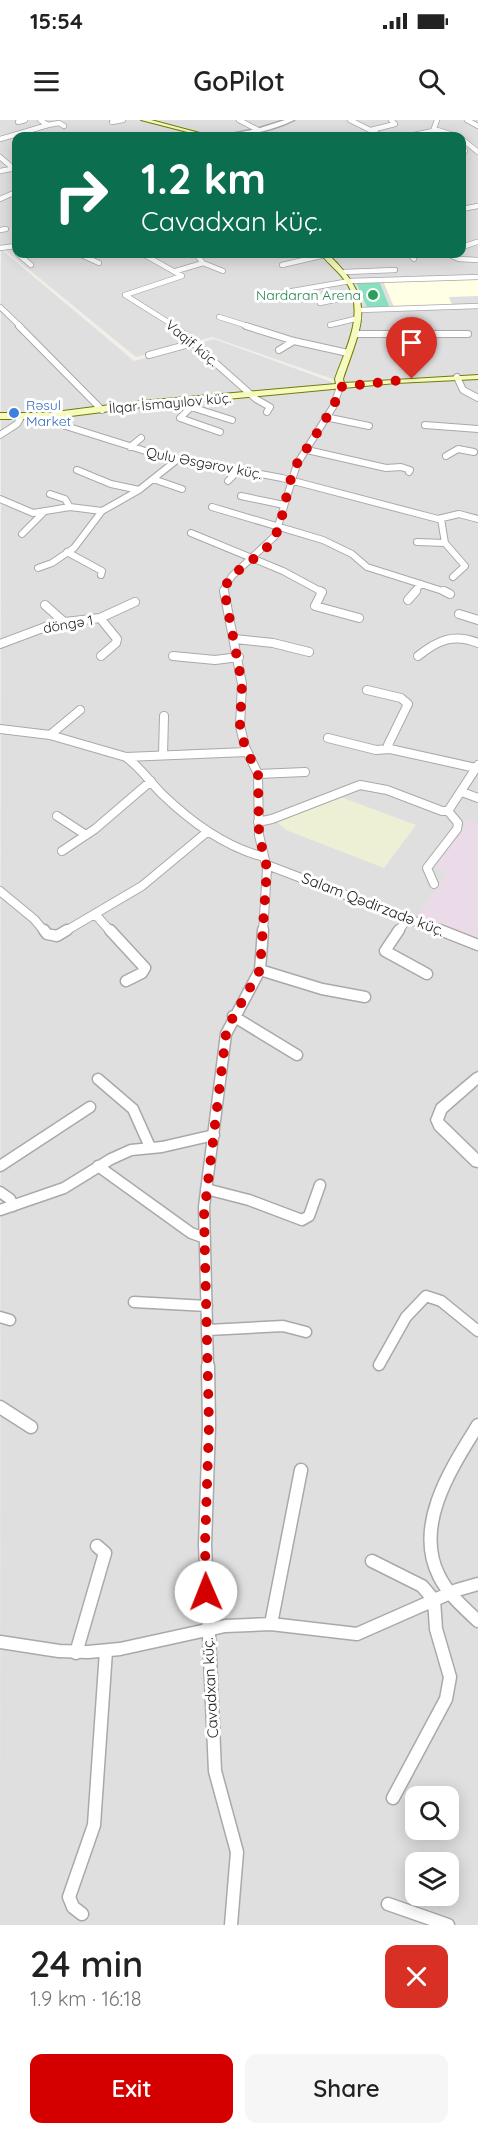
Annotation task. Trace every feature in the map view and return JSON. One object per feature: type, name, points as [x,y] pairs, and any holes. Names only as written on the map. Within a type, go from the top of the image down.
[{"type":"main road","points":[[144,120],[192,132]]},
{"type":"main road","points":[[329,258],[350,281],[357,295],[360,314],[356,334],[339,379],[340,387]]},
{"type":"main road","name":"İlqar İsmayılov küç.","points":[[0,416],[37,417],[198,400],[478,376]]},
{"type":"street","points":[[18,122],[25,120]]},
{"type":"street","points":[[40,120],[48,125]]},
{"type":"street","points":[[112,122],[123,120]]},
{"type":"street","points":[[239,120],[258,130]]},
{"type":"street","points":[[246,132],[291,120]]},
{"type":"street","points":[[350,120],[375,132]]},
{"type":"street","points":[[371,130],[395,124],[391,120]]},
{"type":"street","points":[[434,129],[438,120]]},
{"type":"street","points":[[467,120],[478,126]]},
{"type":"street","points":[[24,132],[59,123],[64,126]]},
{"type":"street","points":[[423,132],[434,129],[443,132]]},
{"type":"street","points":[[466,142],[473,146],[477,155]]},
{"type":"street","points":[[466,149],[473,146]]},
{"type":"street","points":[[23,258],[31,265]]},
{"type":"street","points":[[88,258],[99,263]]},
{"type":"street","points":[[151,258],[176,271],[203,263]]},
{"type":"street","points":[[199,258],[203,263],[223,271]]},
{"type":"street","points":[[282,266],[311,258]]},
{"type":"street","points":[[457,258],[478,260]]},
{"type":"street","points":[[344,272],[395,270]]},
{"type":"street","name":"Vaqif küç.","points":[[176,271],[182,276],[125,295],[170,322],[252,395],[271,408],[267,412]]},
{"type":"street","points":[[275,294],[350,281],[478,277]]},
{"type":"street","points":[[320,303],[357,295]]},
{"type":"street","points":[[330,326],[360,314],[478,306]]},
{"type":"street","points":[[0,307],[70,375],[102,410]]},
{"type":"street","points":[[219,317],[294,341],[348,353]]},
{"type":"street","points":[[356,334],[468,334]]},
{"type":"street","points":[[279,350],[294,341]]},
{"type":"street","points":[[149,355],[193,343]]},
{"type":"street","points":[[457,377],[463,390],[478,398]]},
{"type":"street","name":"Cavadxan küç.","points":[[231,1925],[237,1852],[215,1771],[207,1629],[205,1545],[209,1446],[206,1189],[222,1051],[228,1025],[260,970],[266,861],[258,822],[258,774],[248,752],[240,721],[243,693],[239,657],[224,598],[224,589],[232,576],[272,540],[297,464],[335,403],[340,387]]},
{"type":"street","points":[[198,400],[181,419],[220,432]]},
{"type":"street","points":[[191,407],[232,420]]},
{"type":"street","points":[[0,435],[17,424],[21,417]]},
{"type":"street","name":"Qulu Əsgərov küç.","points":[[37,417],[130,447],[178,459],[292,481],[441,519],[459,514],[478,519]]},
{"type":"street","points":[[326,417],[369,426]]},
{"type":"street","points":[[425,424],[458,429],[478,429]]},
{"type":"street","points":[[130,447],[141,438]]},
{"type":"street","points":[[461,448],[476,451]]},
{"type":"street","points":[[446,456],[458,449],[476,451]]},
{"type":"street","points":[[307,450],[386,468],[401,467],[410,470],[409,472]]},
{"type":"street","points":[[221,466],[227,456]]},
{"type":"street","points":[[38,568],[52,563],[76,545],[102,511],[139,489],[178,459]]},
{"type":"street","points":[[77,470],[139,489]]},
{"type":"street","points":[[228,482],[239,470]]},
{"type":"street","points":[[153,479],[182,489]]},
{"type":"street","points":[[50,494],[65,500],[70,507]]},
{"type":"street","points":[[241,496],[284,506]]},
{"type":"street","points":[[2,502],[25,511],[43,513],[70,507],[102,511]]},
{"type":"street","points":[[212,507],[278,525],[338,546],[367,567],[439,588],[450,594]]},
{"type":"street","points":[[22,534],[43,513]]},
{"type":"street","points":[[441,519],[445,543],[465,566],[453,577]]},
{"type":"street","points":[[190,534],[253,558],[320,588],[322,592],[315,606],[359,618]]},
{"type":"street","points":[[417,542],[445,543]]},
{"type":"street","points":[[67,552],[102,571],[101,576]]},
{"type":"street","points":[[408,600],[421,584]]},
{"type":"street","name":"döngə 1","points":[[0,644],[46,625],[100,618],[135,602]]},
{"type":"street","points":[[45,605],[63,621]]},
{"type":"street","points":[[459,614],[478,620]]},
{"type":"street","points":[[100,618],[117,639],[116,643],[101,656]]},
{"type":"street","points":[[418,656],[434,643],[463,637],[478,643]]},
{"type":"street","points":[[235,639],[273,643],[309,652]]},
{"type":"street","points":[[173,656],[215,660],[239,657]]},
{"type":"street","points":[[367,690],[401,698],[408,704],[388,745],[390,749]]},
{"type":"street","points":[[50,735],[80,710]]},
{"type":"street","points":[[163,755],[164,716]]},
{"type":"street","points":[[0,729],[50,735],[126,757],[248,752]]},
{"type":"street","points":[[328,738],[376,750],[390,749],[477,767],[448,811]]},
{"type":"street","name":"Salam Qədirzadə küç.","points":[[126,757],[143,770],[170,802],[207,832],[219,836],[276,867],[478,945]]},
{"type":"street","points":[[258,774],[305,772]]},
{"type":"street","points":[[62,851],[86,835],[139,789],[151,782]]},
{"type":"street","points":[[258,822],[272,819],[360,785],[387,790],[442,811],[448,811]]},
{"type":"street","points":[[462,792],[478,798]]},
{"type":"street","points":[[434,884],[427,868],[457,829],[458,823],[448,811]]},
{"type":"street","points":[[57,816],[86,835]]},
{"type":"street","points":[[0,891],[12,899],[51,936],[57,936],[150,880],[207,832]]},
{"type":"street","points":[[95,914],[145,968],[142,973],[126,981]]},
{"type":"street","points":[[407,919],[385,951],[427,974]]},
{"type":"street","points":[[260,970],[322,989],[365,997]]},
{"type":"street","points":[[233,1016],[297,1055]]},
{"type":"street","points":[[478,1077],[441,1109],[437,1120],[478,1162]]},
{"type":"street","points":[[98,1078],[133,1109],[150,1147]]},
{"type":"street","points":[[0,1166],[90,1107]]},
{"type":"street","points":[[0,1210],[64,1188],[98,1166],[131,1150],[162,1147],[214,1135]]},
{"type":"street","points":[[98,1166],[191,1233],[205,1238]]},
{"type":"street","points":[[206,1189],[249,1200],[302,1220],[309,1216],[320,1185]]},
{"type":"street","points":[[0,1192],[10,1199],[13,1206]]},
{"type":"street","points":[[379,1365],[412,1308],[419,1299],[426,1296],[441,1301],[478,1331]]},
{"type":"street","points":[[134,1302],[207,1306]]},
{"type":"street","points":[[208,1330],[283,1326],[306,1332]]},
{"type":"street","points":[[0,1407],[31,1427]]},
{"type":"street","points":[[478,1425],[442,1486],[437,1498],[430,1539],[435,1566],[450,1593],[465,1611],[478,1621]]},
{"type":"street","points":[[271,1624],[301,1470]]},
{"type":"street","points":[[76,1653],[105,1554],[97,1546]]},
{"type":"street","points":[[372,1561],[422,1586],[434,1600],[436,1629],[450,1677],[449,1689],[393,1798]]},
{"type":"street","points":[[0,1642],[76,1653],[106,1651],[207,1629],[271,1624],[357,1634],[450,1593],[478,1584]]},
{"type":"street","points":[[82,1914],[73,1908],[69,1898],[94,1825],[106,1651]]},
{"type":"street","points":[[388,1904],[448,1925]]},
{"type":"shaded area","points":[[0,120],[478,120],[478,375],[347,384],[212,337],[136,357],[15,258],[466,258],[466,132],[12,132],[12,256],[0,246]]},
{"type":"shaded area","points":[[1,249],[134,361],[214,339],[332,382],[330,386],[478,378],[478,1072],[433,1112],[432,1118],[478,1166],[478,1925],[0,1925]]},
{"type":"shaded area","points":[[478,278],[478,296],[449,297],[452,305],[394,307],[383,281]]},
{"type":"shaded area","points":[[338,796],[416,825],[384,868],[286,830],[276,821]]},
{"type":"shaded area","points":[[468,820],[478,824],[478,942],[455,931],[415,919],[448,873],[434,867]]},
{"type":"shaded area","points":[[478,1084],[478,1155],[445,1124],[442,1118],[445,1110]]},
{"type":"green space","name":"Nardaran Arena","points":[[379,281],[390,308],[368,309],[356,282]]},
{"type":"place","name":"Nardaran Arena","points":[[373,295]]},
{"type":"place","name":"Rəsul Market","points":[[14,413]]},
{"type":"route","points":[[206,1592],[205,1545],[209,1425],[204,1215],[206,1189],[222,1051],[228,1025],[260,970],[267,872],[259,835],[259,777],[245,747],[240,726],[243,693],[239,657],[224,598],[224,589],[232,576],[275,536],[297,464],[333,407],[340,393],[340,387],[412,379]]}]
